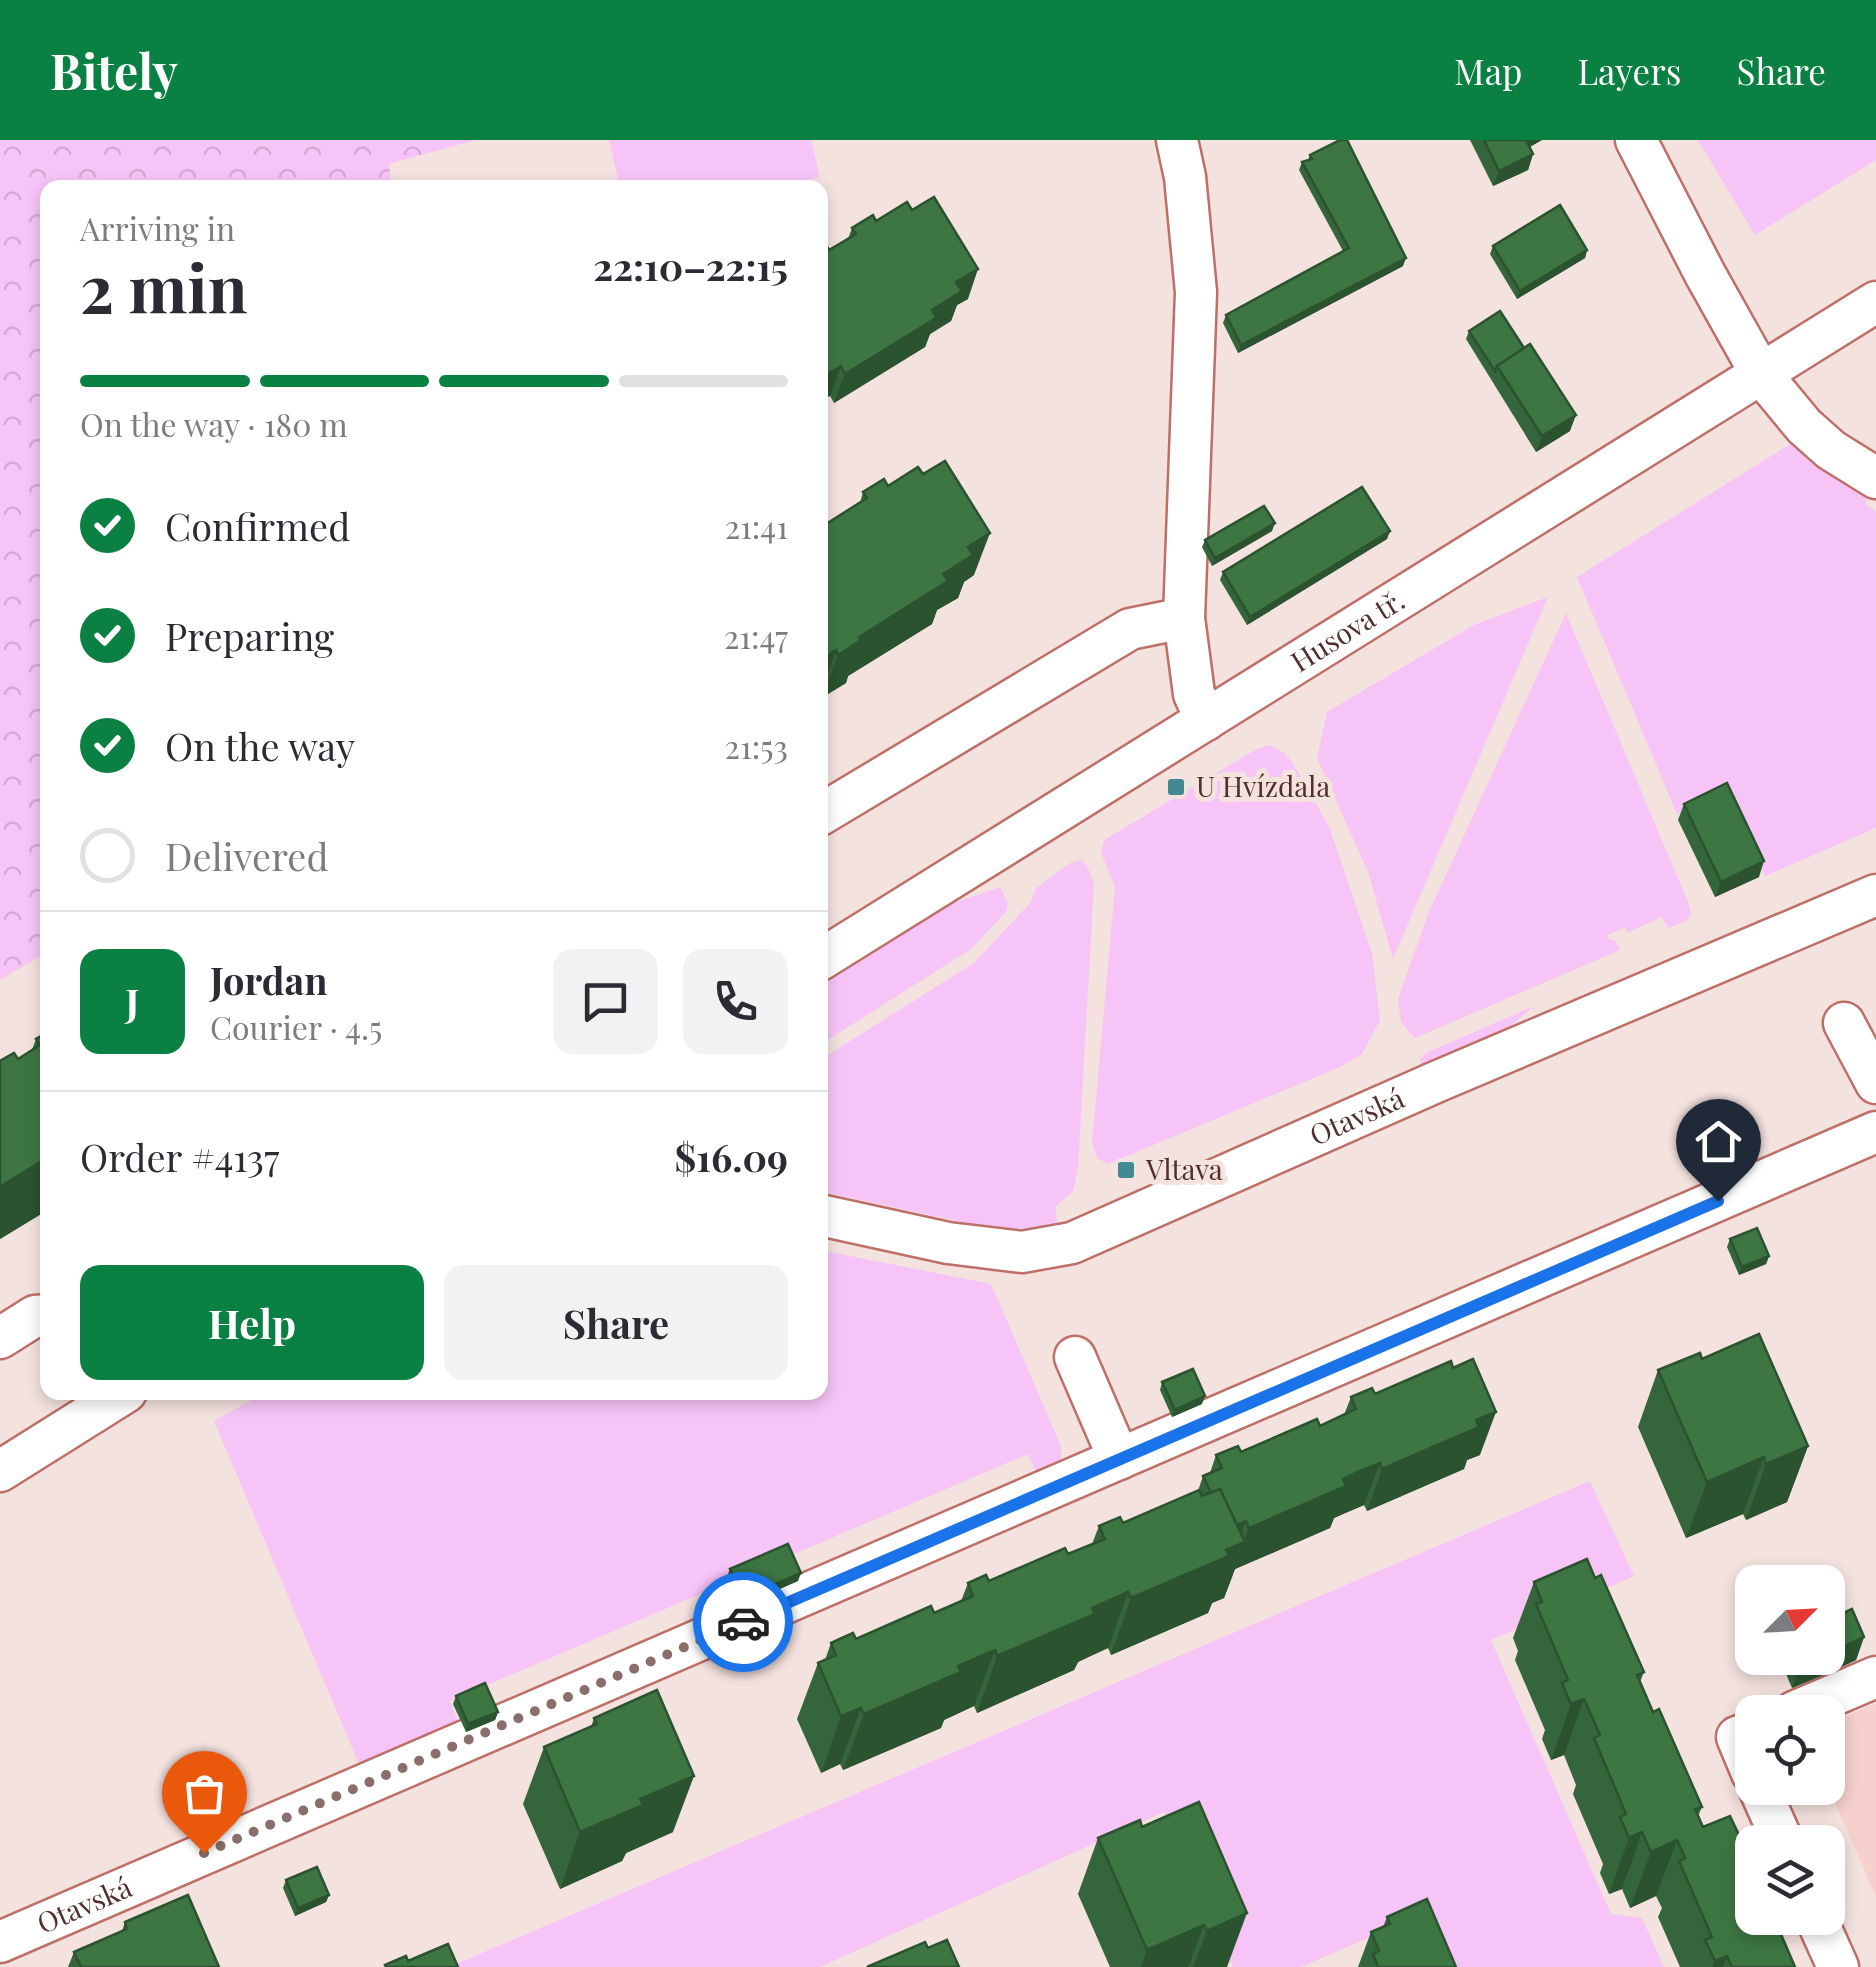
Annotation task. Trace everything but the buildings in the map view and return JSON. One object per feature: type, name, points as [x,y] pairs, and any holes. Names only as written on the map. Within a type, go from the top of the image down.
[{"type":"street","points":[[1177,140],[1185,177],[1196,292],[1184,618],[1194,694],[1206,720]]},
{"type":"street","points":[[1636,140],[1704,274],[1761,374],[1804,426],[1831,450],[1875,478]]},
{"type":"street","name":"Husova tř.","points":[[828,955],[1876,302]]},
{"type":"street","points":[[828,809],[1130,629],[1184,618]]},
{"type":"street","name":"Otavská","points":[[828,1216],[948,1243],[1022,1252],[1072,1243],[1876,894]]},
{"type":"street","points":[[1844,1022],[1876,1082]]},
{"type":"street","name":"Otavská","points":[[0,1942],[1876,1132]]},
{"type":"street","points":[[0,1338],[40,1316]]},
{"type":"street","points":[[1075,1357],[1119,1459]]},
{"type":"street","points":[[0,1472],[113,1400]]},
{"type":"street","points":[[1834,1695],[1876,1677]]},
{"type":"street","points":[[1824,1935],[1838,1967]]},
{"type":"shaded area","points":[[1876,1703],[1876,1897],[1836,1805],[1845,1805],[1845,1717]]},
{"type":"green space","points":[[0,140],[475,140],[389,164],[390,180],[40,180],[40,956],[0,980]]},
{"type":"green space","points":[[609,140],[811,140],[820,177],[808,180],[618,180]]},
{"type":"green space","points":[[1698,140],[1876,140],[1876,160],[1755,235]]},
{"type":"green space","points":[[1792,443],[1874,486],[1865,503],[1876,512],[1876,828],[1765,876],[1726,791],[1677,814],[1577,577]]},
{"type":"green space","points":[[1548,597],[1393,959],[1368,872],[1317,758],[1327,712],[1474,625]]},
{"type":"green space","points":[[1566,613],[1691,914],[1685,922],[1668,928],[1662,917],[1627,933],[1625,927],[1606,936],[1615,940],[1620,950],[1415,1038],[1401,1022],[1398,999],[1428,914]]},
{"type":"green space","points":[[1270,745],[1286,754],[1330,829],[1372,953],[1380,1020],[1362,1054],[1340,1067],[1108,1164],[1097,1158],[1092,1143],[1115,887],[1101,853],[1104,840]]},
{"type":"green space","points":[[1081,860],[1094,883],[1078,1168],[1073,1191],[1055,1207],[1058,1225],[1018,1229],[980,1226],[828,1193],[828,1055],[974,963],[1031,902],[1036,888],[1072,862]]},
{"type":"green space","points":[[1000,887],[1008,903],[1006,912],[971,949],[828,1040],[828,974],[936,909]]},
{"type":"green space","points":[[1534,1006],[1501,1034],[1423,1073],[1420,1058],[1428,1052]]},
{"type":"green space","points":[[828,1252],[991,1284],[1061,1446],[1061,1459],[1052,1476],[1041,1482],[1028,1454],[450,1701],[463,1734],[367,1783],[214,1421],[252,1400],[828,1400]]},
{"type":"green space","points":[[1590,1481],[1634,1576],[1491,1640],[1611,1914],[1642,1918],[1664,1967],[1428,1967],[1407,1921],[1301,1967],[1233,1967],[1164,1812],[820,1967],[449,1967]]},
{"type":"way so far","points":[[204,1853],[743,1622]]},
{"type":"place","name":"U Hvízdala","points":[[1176,787]]},
{"type":"place","name":"Vltava","points":[[1126,1170]]},
{"type":"route","points":[[743,1622],[1718,1201]]}]
